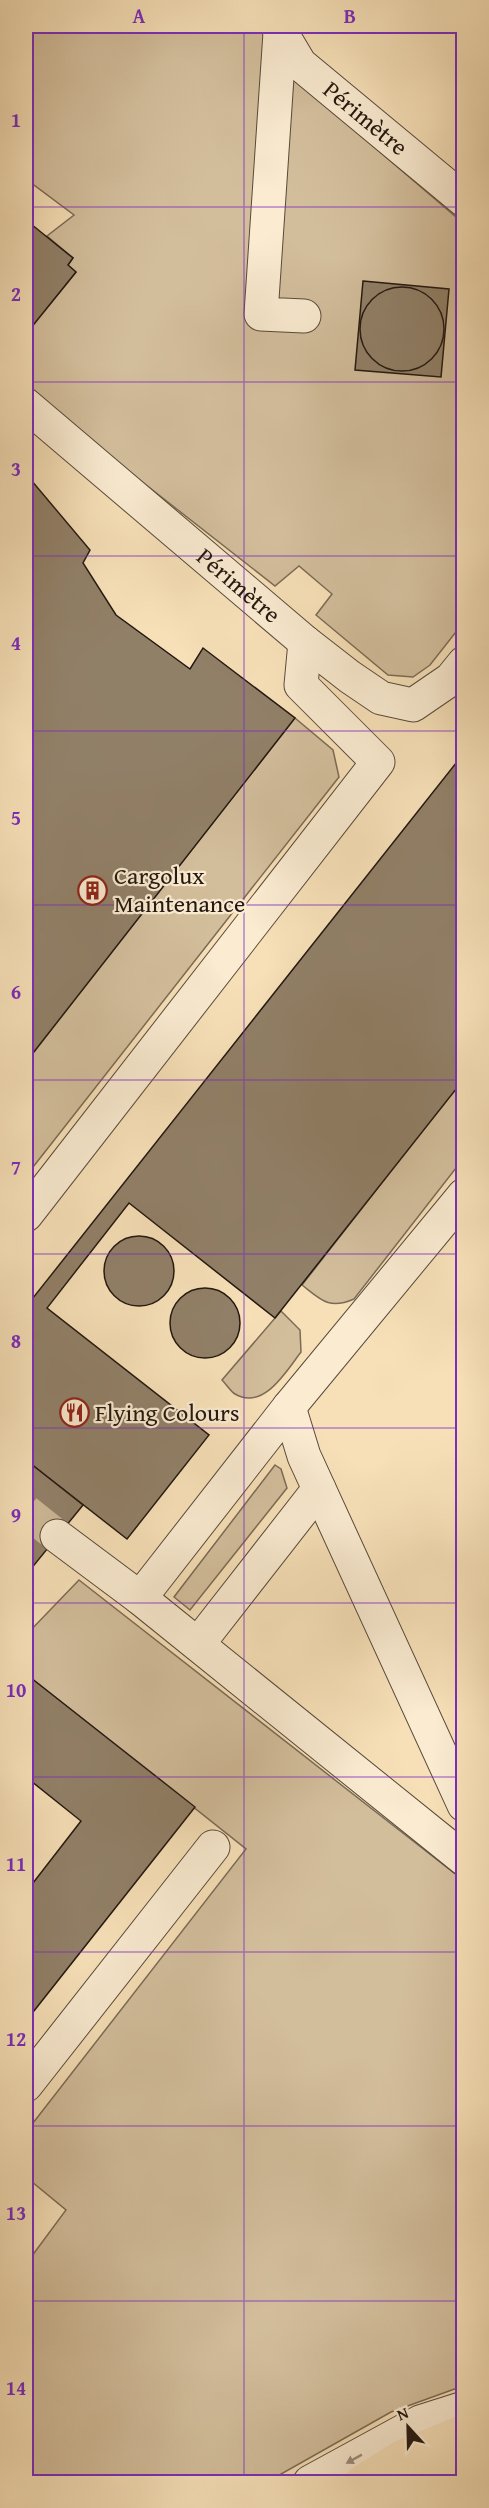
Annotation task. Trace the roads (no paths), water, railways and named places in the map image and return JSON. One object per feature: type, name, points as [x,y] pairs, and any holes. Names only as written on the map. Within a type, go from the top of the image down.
[{"type":"main road","points":[[361,2482],[403,2456],[464,2431]]},
{"type":"main road","points":[[416,2482],[443,2463],[464,2454]]},
{"type":"main road","points":[[446,2482],[464,2475]]},
{"type":"lane","name":"Périmètre","points":[[279,29],[300,64],[464,200]]},
{"type":"lane","points":[[279,29],[261,314],[304,316]]},
{"type":"lane","name":"Périmètre","points":[[26,405],[305,642],[381,698],[413,705],[452,679],[464,663]]},
{"type":"lane","points":[[26,1215],[378,762],[301,685],[305,642]]},
{"type":"lane","points":[[140,1598],[289,1407],[464,1195]]},
{"type":"lane","points":[[289,1407],[304,1456],[464,1805]]},
{"type":"lane","points":[[198,1644],[319,1489]]},
{"type":"lane","points":[[57,1536],[140,1598],[464,1858]]},
{"type":"lane","points":[[26,2085],[213,1848]]},
{"type":"lane","points":[[310,2482],[420,2422],[464,2408]]},
{"type":"tunnel","points":[[26,1511],[57,1536]]},
{"type":"place","name":"Cargolux Maintenance","points":[[93,890]]},
{"type":"place","name":"Flying Colours","points":[[74,1413]]}]
